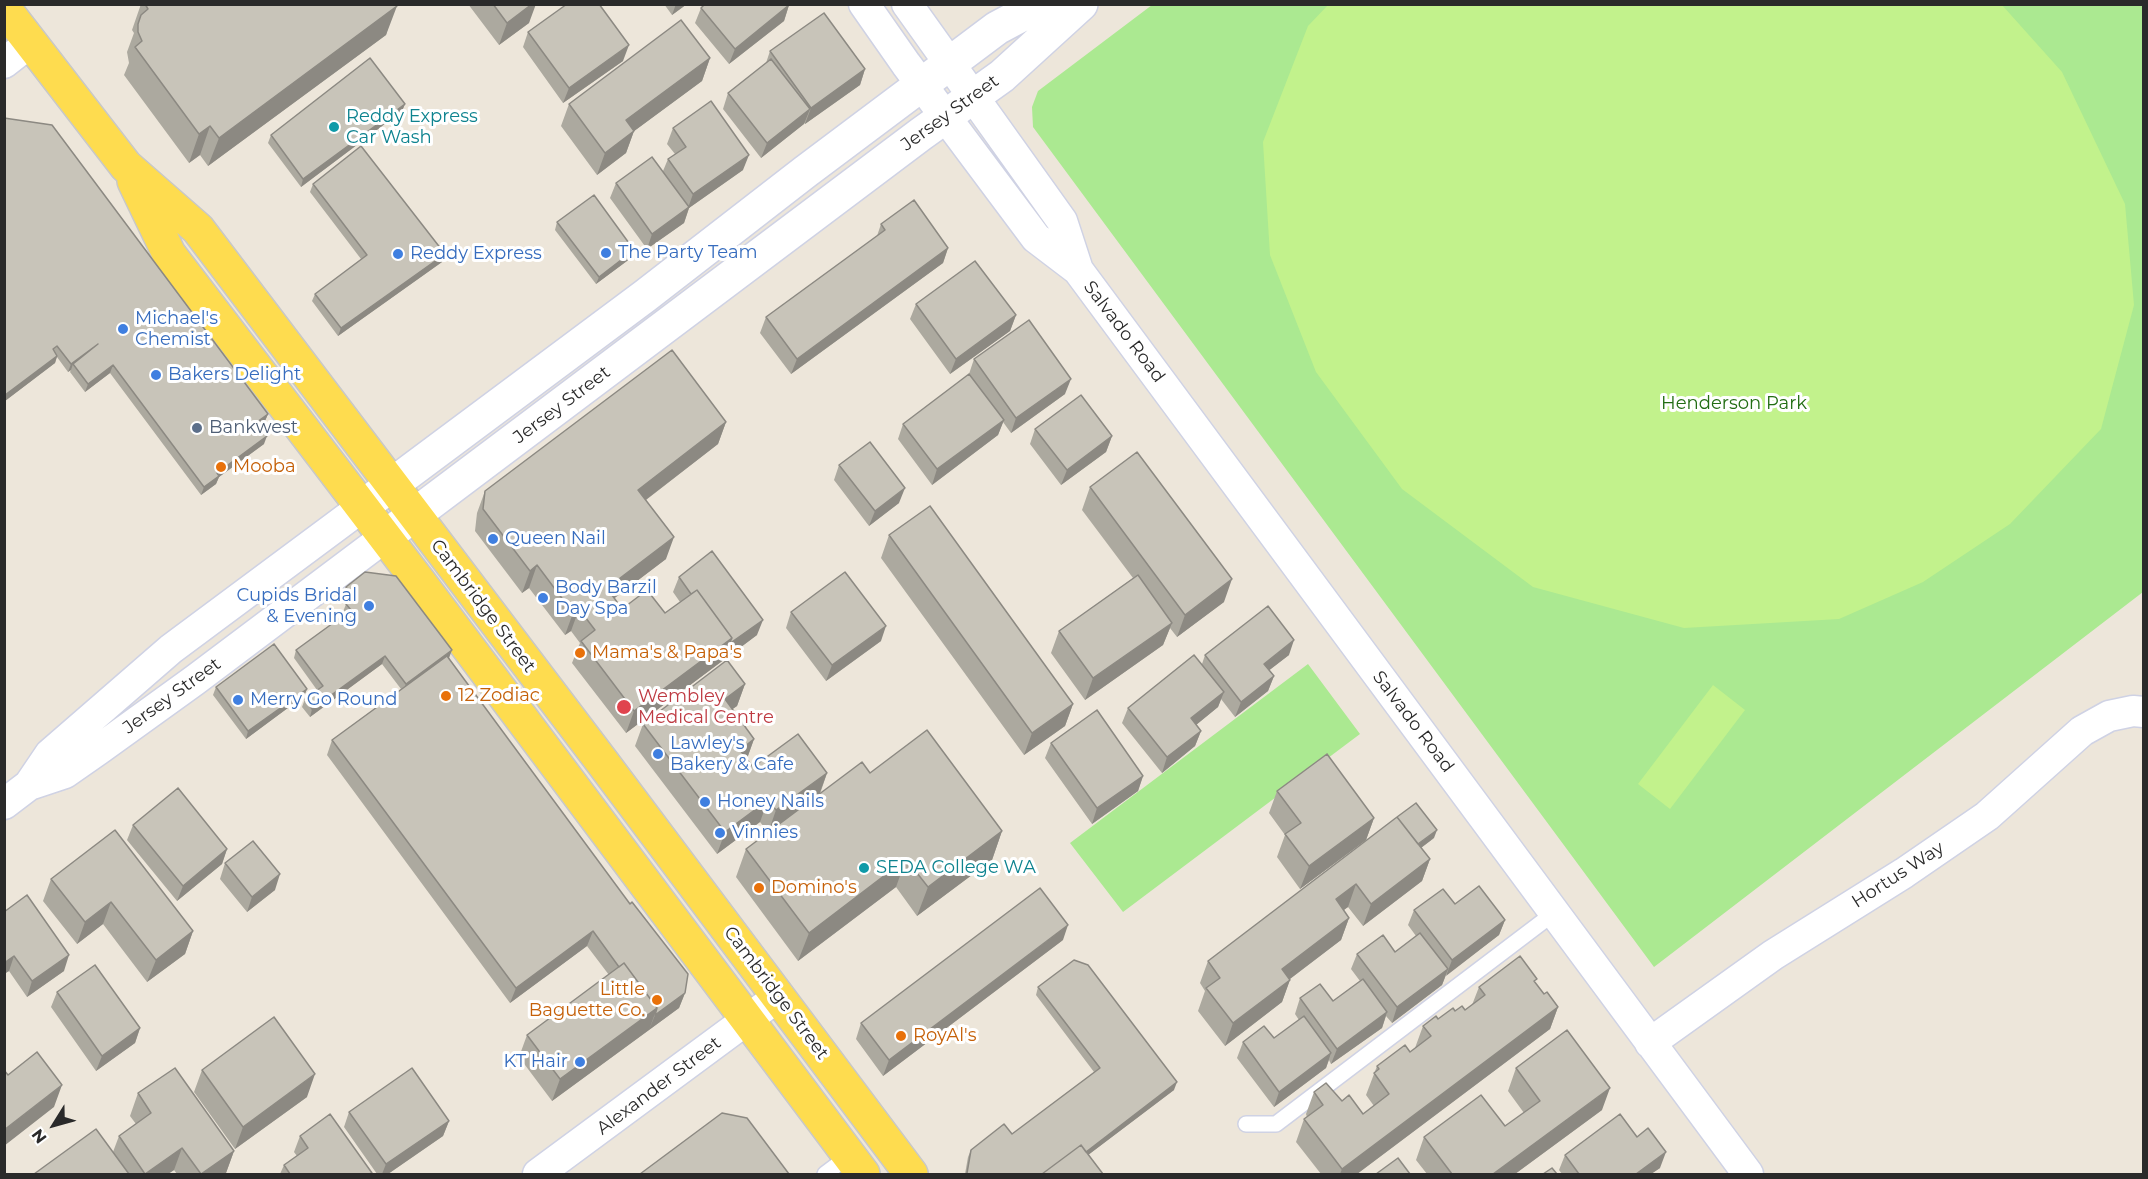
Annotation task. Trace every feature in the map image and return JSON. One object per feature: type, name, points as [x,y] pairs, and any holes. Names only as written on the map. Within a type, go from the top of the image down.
[{"type":"main road","name":"Cambridge Street","points":[[4,8],[126,166],[198,229],[779,996],[911,1174]]},
{"type":"main road","name":"Cambridge Street","points":[[126,166],[169,254],[385,537],[747,1020],[846,1168]]},
{"type":"street","name":"Salvado Road","points":[[864,4],[921,85],[1036,238],[1078,270],[1748,1174]]},
{"type":"street","name":"Salvado Road","points":[[907,4],[1062,221],[1078,270]]},
{"type":"street","name":"Jersey Street","points":[[4,804],[29,785],[50,754],[171,649],[392,485],[997,27],[1042,4]]},
{"type":"street","name":"Jersey Street","points":[[29,785],[65,773],[195,681],[1018,63],[1081,4]]},
{"type":"street","points":[[4,63],[31,42]]},
{"type":"street","name":"Hortus Way","points":[[1650,1043],[1773,954],[1904,873],[1987,816],[2082,730],[2109,716],[2133,711],[2144,712]]},
{"type":"street","name":"Alexander Street","points":[[538,1174],[779,996]]},
{"type":"lane","points":[[1246,1124],[1276,1124],[1554,913]]},
{"type":"green space","name":"Henderson Park","points":[[1152,5],[2143,5],[2143,592],[1654,967],[1033,127],[1032,107],[1038,91]]},
{"type":"green space","name":"Henderson Park","points":[[1328,5],[2002,5],[2062,72],[2125,204],[2134,305],[2101,429],[2010,524],[1923,582],[1839,619],[1684,628],[1533,587],[1402,489],[1316,372],[1270,255],[1263,142],[1308,26]]},
{"type":"green space","points":[[1308,664],[1360,734],[1123,912],[1070,843]]},
{"type":"green space","points":[[1713,685],[1745,710],[1670,809],[1638,784]]},
{"type":"building","points":[[145,4],[395,4],[397,6],[219,138],[210,126],[199,134],[135,47],[142,41],[138,32],[138,24],[141,15],[148,9]]},
{"type":"building","points":[[493,4],[532,4],[507,23]]},
{"type":"building","points":[[567,4],[599,4],[629,45],[569,88],[528,32]]},
{"type":"building","points":[[705,4],[789,5],[735,49],[701,8]]},
{"type":"building","points":[[824,13],[865,69],[811,108],[770,51]]},
{"type":"building","points":[[681,20],[710,58],[626,120],[634,131],[605,153],[569,104]]},
{"type":"building","name":"Reddy Express Car Wash","points":[[370,58],[405,104],[303,179],[271,135]]},
{"type":"building","points":[[771,59],[810,109],[767,143],[728,93]]},
{"type":"building","points":[[711,101],[749,155],[693,194],[668,159],[686,147],[673,128]]},
{"type":"building","points":[[4,118],[52,125],[268,414],[257,422],[267,436],[217,473],[219,476],[204,487],[113,365],[88,384],[73,364],[98,344],[71,364],[57,346],[53,349],[57,356],[4,398]]},
{"type":"building","points":[[361,146],[445,254],[341,328],[315,294],[367,255],[313,184]]},
{"type":"building","points":[[652,157],[689,207],[652,234],[616,183]]},
{"type":"building","points":[[594,195],[634,250],[599,277],[557,222]]},
{"type":"building","points":[[914,200],[948,248],[797,359],[766,317],[885,230],[881,224]]},
{"type":"building","points":[[975,261],[1016,315],[956,359],[916,304]]},
{"type":"building","points":[[1029,320],[1071,379],[1016,418],[974,359]]},
{"type":"building","points":[[672,350],[726,422],[638,490],[674,537],[607,588],[622,609],[647,590],[665,613],[697,590],[732,638],[634,711],[581,641],[595,630],[579,609],[573,613],[537,565],[530,571],[483,509],[485,491]]},
{"type":"building","points":[[969,374],[1004,420],[937,469],[903,424]]},
{"type":"building","points":[[1081,395],[1112,436],[1067,470],[1035,429]]},
{"type":"building","points":[[870,442],[905,488],[875,511],[839,465]]},
{"type":"building","points":[[1137,452],[1232,579],[1185,615],[1090,487]]},
{"type":"building","points":[[930,506],[1073,704],[1032,733],[889,535]]},
{"type":"building","points":[[712,551],[763,620],[729,644],[732,638],[697,590],[691,594],[679,577]]},
{"type":"building","points":[[365,572],[396,576],[452,650],[406,684],[385,656],[312,709],[305,699],[323,686],[296,650],[351,610],[346,604],[354,598],[346,587]]},
{"type":"building","points":[[845,572],[886,626],[832,665],[791,612]]},
{"type":"building","points":[[1138,575],[1172,623],[1093,678],[1059,631]]},
{"type":"building","points":[[1268,606],[1294,640],[1264,664],[1274,676],[1241,702],[1205,655]]},
{"type":"building","points":[[274,644],[307,689],[248,731],[216,687]]},
{"type":"building","points":[[1194,655],[1224,692],[1191,718],[1201,731],[1167,757],[1128,708]]},
{"type":"building","points":[[447,656],[630,904],[632,902],[688,974],[685,993],[655,1015],[657,1008],[624,963],[619,967],[593,931],[516,988],[332,740]]},
{"type":"building","points":[[727,660],[745,684],[725,699],[754,739],[740,750],[753,767],[798,734],[827,773],[776,810],[768,800],[725,832],[643,724]]},
{"type":"building","points":[[1097,710],[1143,776],[1097,808],[1051,743]]},
{"type":"building","name":"SEDA College WA","points":[[927,730],[1002,831],[928,887],[906,859],[809,933],[746,849],[862,762],[870,773]]},
{"type":"building","points":[[1327,754],[1374,818],[1309,866],[1285,834],[1301,823],[1277,791]]},
{"type":"building","points":[[178,788],[227,849],[183,886],[133,825]]},
{"type":"building","points":[[1416,803],[1437,830],[1418,844],[1397,817]]},
{"type":"building","points":[[1397,817],[1430,859],[1371,904],[1356,884],[1336,899],[1349,918],[1282,969],[1290,980],[1233,1023],[1206,988],[1220,978],[1208,961]]},
{"type":"building","points":[[115,830],[193,931],[156,960],[111,902],[85,922],[51,879]]},
{"type":"building","points":[[253,841],[280,874],[252,897],[225,863]]},
{"type":"building","points":[[1479,886],[1505,920],[1452,960],[1414,910],[1443,889],[1455,904]]},
{"type":"building","points":[[1040,888],[1068,925],[889,1060],[861,1023]]},
{"type":"building","points":[[27,895],[69,955],[32,981],[14,956],[4,963],[4,912]]},
{"type":"building","points":[[1420,933],[1448,969],[1397,1007],[1357,954],[1383,935],[1395,952]]},
{"type":"building","points":[[1520,956],[1537,979],[1534,981],[1544,994],[1547,992],[1558,1007],[1342,1169],[1304,1119],[1323,1105],[1314,1092],[1326,1083],[1342,1101],[1349,1095],[1363,1114],[1389,1094],[1374,1073],[1379,1069],[1377,1066],[1405,1045],[1410,1052],[1431,1036],[1423,1026],[1436,1016],[1438,1019],[1453,1008],[1455,1011],[1462,1006],[1465,1010],[1485,995],[1479,987]]},
{"type":"building","points":[[1074,960],[1088,965],[1177,1082],[1086,1152],[1081,1145],[1042,1174],[967,1174],[971,1150],[1004,1124],[1012,1134],[1100,1068],[1038,987]]},
{"type":"building","points":[[624,963],[657,1008],[560,1079],[527,1035]]},
{"type":"building","points":[[95,965],[140,1028],[102,1056],[57,992]]},
{"type":"building","points":[[1363,979],[1387,1012],[1337,1049],[1300,998],[1320,984],[1333,1001]]},
{"type":"building","points":[[1304,1016],[1331,1053],[1279,1092],[1243,1042],[1264,1026],[1274,1038]]},
{"type":"building","points":[[274,1017],[315,1074],[243,1127],[202,1070]]},
{"type":"building","points":[[1567,1030],[1610,1088],[1493,1174],[1452,1174],[1424,1137],[1481,1095],[1505,1126],[1540,1101],[1516,1068]]},
{"type":"building","points":[[37,1052],[62,1085],[4,1130],[4,1070],[8,1075]]},
{"type":"building","points":[[175,1068],[234,1151],[201,1174],[182,1148],[145,1174],[119,1136],[151,1113],[138,1093]]},
{"type":"building","points":[[412,1068],[449,1121],[386,1164],[349,1112]]},
{"type":"building","points":[[722,1113],[747,1118],[789,1174],[640,1174]]},
{"type":"building","points":[[330,1114],[372,1173],[290,1174],[284,1165],[308,1148],[300,1136]]},
{"type":"building","points":[[1620,1114],[1637,1137],[1648,1128],[1666,1152],[1636,1174],[1579,1174],[1565,1155]]},
{"type":"building","points":[[96,1129],[129,1174],[34,1174]]},
{"type":"building","points":[[1081,1145],[1103,1174],[1042,1174]]},
{"type":"building","points":[[1398,1158],[1410,1174],[1376,1174]]},
{"type":"building","points":[[1552,1168],[1557,1174],[1543,1174]]},
{"type":"place","name":"Reddy Express Car Wash","points":[[334,127]]},
{"type":"place","name":"The Party Team","points":[[606,253]]},
{"type":"place","name":"Reddy Express","points":[[398,254]]},
{"type":"place","name":"Michael's Chemist","points":[[123,329]]},
{"type":"place","name":"Bakers Delight","points":[[156,375]]},
{"type":"place","name":"Bankwest","points":[[197,428]]},
{"type":"place","name":"Mooba","points":[[221,467]]},
{"type":"place","name":"Queen Nail","points":[[493,539]]},
{"type":"place","name":"Body Barzil Day Spa","points":[[543,598]]},
{"type":"place","name":"Cupids Bridal & Evening","points":[[369,606]]},
{"type":"place","name":"Mama's & Papa's","points":[[580,653]]},
{"type":"place","name":"12 Zodiac","points":[[446,696]]},
{"type":"place","name":"Merry Go Round","points":[[238,700]]},
{"type":"place","name":"Wembley Medical Centre","points":[[624,707]]},
{"type":"place","name":"Lawley's Bakery & Cafe","points":[[658,754]]},
{"type":"place","name":"Honey Nails","points":[[705,802]]},
{"type":"place","name":"Vinnies","points":[[720,833]]},
{"type":"place","name":"SEDA College WA","points":[[864,868]]},
{"type":"place","name":"Domino's","points":[[759,888]]},
{"type":"place","name":"Little Baguette Co.","points":[[657,1000]]},
{"type":"place","name":"RoyAl's","points":[[901,1036]]},
{"type":"place","name":"KT Hair","points":[[580,1062]]}]
